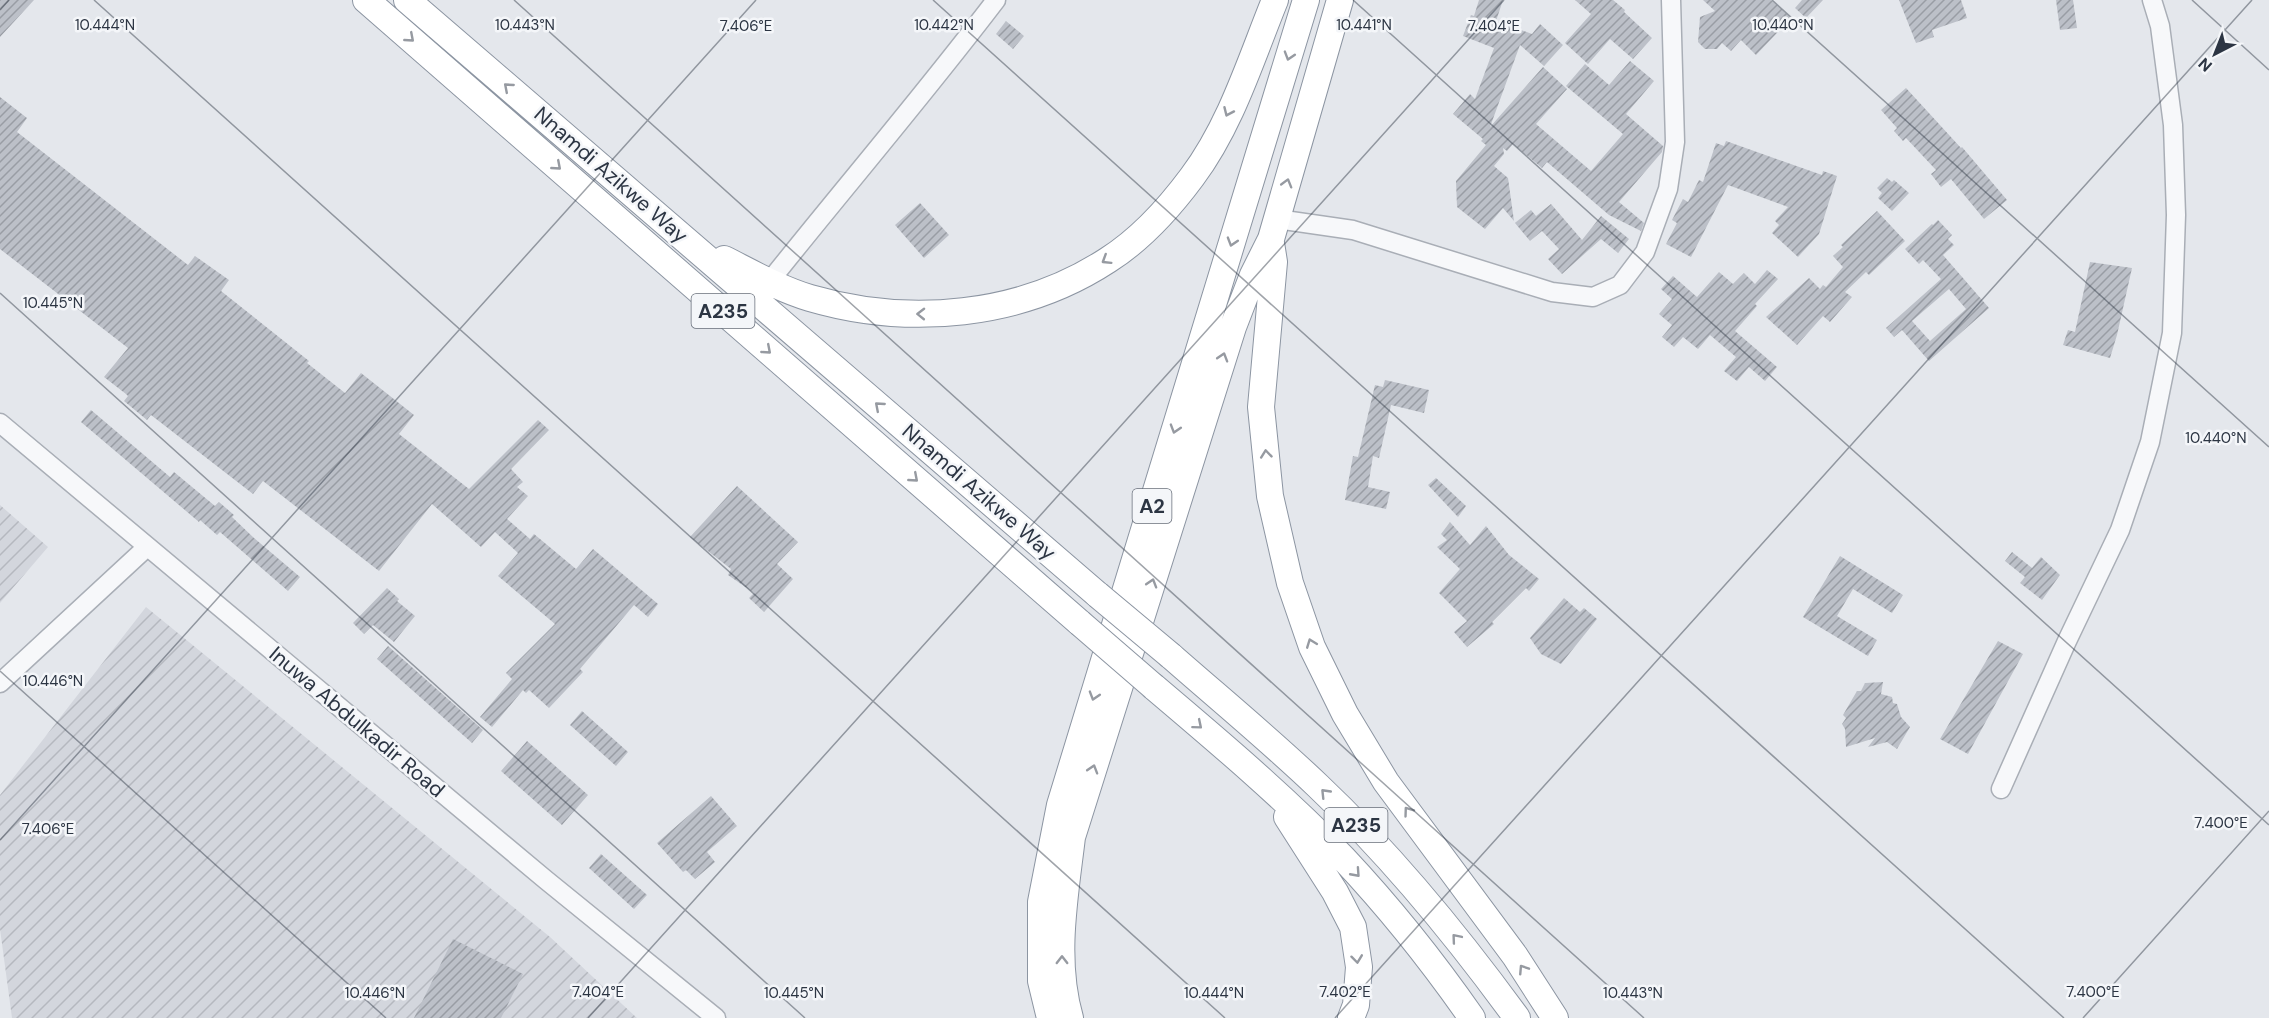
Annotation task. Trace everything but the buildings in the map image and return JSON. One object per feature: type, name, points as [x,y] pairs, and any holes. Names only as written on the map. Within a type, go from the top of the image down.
[{"type":"highway","name":"Nnamdi Azikwe Way","points":[[366,0],[1246,765],[1343,858],[1387,907],[1449,984],[1472,1018]]},
{"type":"highway","name":"Nnamdi Azikwe Way","points":[[407,0],[1171,656],[1319,787],[1369,838],[1480,966],[1516,1018]]},
{"type":"highway","points":[[683,237],[769,282],[809,298],[852,309],[927,315],[1009,303],[1044,292],[1109,260],[1168,207],[1212,147],[1275,0]]},
{"type":"highway","name":"A2","points":[[1050,1018],[1041,981],[1041,902],[1060,806],[1306,0]]},
{"type":"highway","points":[[1070,1018],[1062,973],[1062,918],[1072,837],[1233,327],[1274,229],[1340,0]]},
{"type":"highway","points":[[1274,229],[1274,262],[1261,407],[1270,496],[1290,583],[1312,647],[1345,714],[1386,782],[1515,956],[1554,1018]]},
{"type":"highway","points":[[1246,765],[1293,828],[1335,892],[1353,927],[1359,967],[1356,1005],[1351,1018]]},
{"type":"street","points":[[769,282],[873,153],[931,86],[996,0]]},
{"type":"street","points":[[1274,229],[1353,230],[1552,292],[1593,297],[1620,285],[1645,252],[1668,189],[1675,142],[1671,0]]},
{"type":"street","points":[[2001,789],[2067,641],[2120,530],[2150,442],[2172,333],[2176,215],[2173,125],[2160,26],[2152,0]]},
{"type":"street","name":"Inuwa Abdulkadir Road","points":[[0,423],[546,880],[716,1018]]},
{"type":"street","points":[[0,684],[147,547]]},
{"type":"shaded area","points":[[0,505],[48,547],[0,603]]},
{"type":"shaded area","points":[[146,607],[550,937],[637,1018],[12,1018],[0,929],[0,795]]}]
